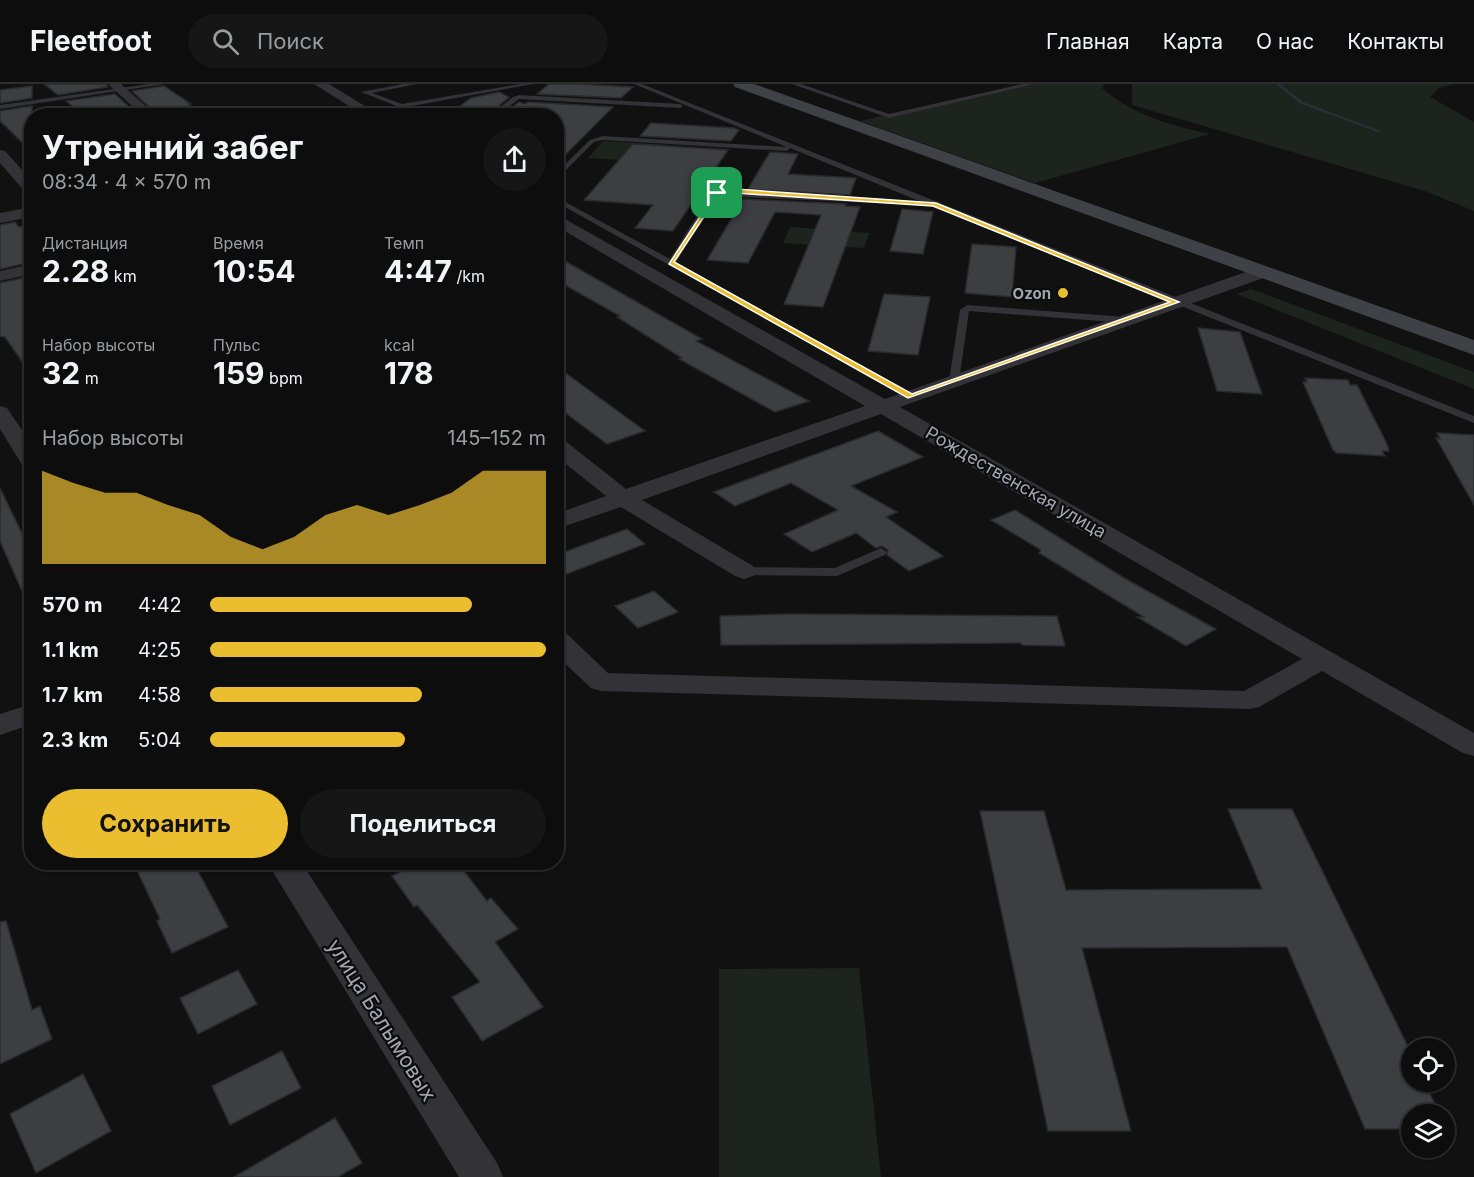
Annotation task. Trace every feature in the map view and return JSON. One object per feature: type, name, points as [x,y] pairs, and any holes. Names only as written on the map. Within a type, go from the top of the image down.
[{"type":"street","points":[[320,84],[361,108]]},
{"type":"street","points":[[740,84],[1474,348]]},
{"type":"street","points":[[117,87],[142,108]]},
{"type":"street","points":[[0,154],[24,182]]},
{"type":"street","points":[[0,218],[24,214]]},
{"type":"street","name":"Рождественская улица","points":[[564,224],[1474,746]]},
{"type":"street","points":[[0,276],[24,271]]},
{"type":"street","points":[[564,519],[1263,272]]},
{"type":"street","points":[[0,412],[24,450]]},
{"type":"street","points":[[564,451],[621,497],[744,571]]},
{"type":"street","points":[[564,647],[601,682],[1249,700],[1323,659]]},
{"type":"street","points":[[0,724],[24,716]]},
{"type":"street","name":"улица Балымовых","points":[[288,870],[482,1177]]},
{"type":"lane","points":[[0,107],[117,87],[162,84]]},
{"type":"lane","points":[[414,84],[364,92],[401,106],[530,84]]},
{"type":"lane","points":[[498,84],[510,88],[517,97]]},
{"type":"lane","points":[[637,84],[1474,420]]},
{"type":"lane","points":[[795,84],[889,116],[1031,84]]},
{"type":"lane","points":[[503,108],[517,97],[691,106]]},
{"type":"lane","points":[[564,170],[592,141],[603,138],[798,149]]},
{"type":"lane","points":[[671,263],[715,194],[721,192],[934,204]]},
{"type":"lane","points":[[564,203],[911,396]]},
{"type":"lane","points":[[954,381],[966,309],[1126,320]]},
{"type":"lane","points":[[744,571],[837,572],[881,552]]},
{"type":"shaded area","points":[[1026,84],[1104,84],[1102,88],[1138,112],[1167,123],[1210,134],[1035,183],[860,121]]},
{"type":"shaded area","points":[[1132,84],[1454,84],[1439,88],[1430,97],[1474,122],[1474,211],[1425,191],[1132,105]]},
{"type":"shaded area","points":[[603,141],[670,145],[656,162],[588,158]]},
{"type":"shaded area","points":[[790,227],[869,233],[864,248],[783,243]]},
{"type":"shaded area","points":[[1251,289],[1474,372],[1474,389],[1237,294]]},
{"type":"shaded area","points":[[859,968],[881,1177],[719,1177],[719,969]]},
{"type":"building","points":[[44,84],[106,84],[108,87],[58,95]]},
{"type":"building","points":[[549,84],[633,87],[621,98],[537,94]]},
{"type":"building","points":[[32,86],[32,98],[0,103],[0,90]]},
{"type":"building","points":[[164,86],[193,108],[150,108],[132,91]]},
{"type":"building","points":[[499,92],[509,97],[496,108],[458,108],[471,98]]},
{"type":"building","points":[[115,94],[130,108],[75,108],[66,101]]},
{"type":"building","points":[[519,102],[613,107],[564,156],[564,108],[511,108]]},
{"type":"building","points":[[32,106],[32,108],[24,108],[24,144],[0,121],[0,111]]},
{"type":"building","points":[[651,123],[739,130],[731,141],[640,136]]},
{"type":"building","points":[[633,144],[728,150],[673,231],[635,228],[653,205],[584,200]]},
{"type":"building","points":[[770,152],[798,154],[788,174],[856,178],[850,195],[748,189]]},
{"type":"building","points":[[743,199],[846,204],[845,206],[860,207],[823,307],[784,304],[821,215],[775,212],[748,263],[707,260]]},
{"type":"building","points":[[902,209],[933,212],[923,254],[890,251]]},
{"type":"building","points":[[15,222],[19,227],[24,226],[24,264],[0,269],[0,225]]},
{"type":"building","points":[[972,244],[1016,247],[1012,297],[965,293]]},
{"type":"building","points":[[564,261],[702,339],[696,341],[809,401],[775,412],[679,359],[682,358],[617,317],[620,316],[564,284]]},
{"type":"building","points":[[24,278],[24,364],[5,337],[0,336],[0,283]]},
{"type":"building","points":[[884,294],[930,297],[918,355],[868,351]]},
{"type":"building","points":[[1198,328],[1240,332],[1262,394],[1217,391]]},
{"type":"building","points":[[564,372],[645,431],[607,444],[564,412]]},
{"type":"building","points":[[1305,378],[1348,380],[1350,385],[1357,385],[1387,444],[1389,451],[1382,451],[1385,456],[1337,453],[1333,450],[1303,382],[1307,382]]},
{"type":"building","points":[[878,431],[923,457],[851,486],[897,512],[886,517],[943,556],[909,571],[887,555],[888,550],[882,546],[876,548],[856,533],[812,552],[784,534],[838,510],[791,483],[735,506],[714,492]]},
{"type":"building","points":[[1437,433],[1474,435],[1474,505],[1436,438],[1440,439]]},
{"type":"building","points":[[0,488],[24,538],[24,596],[0,541]]},
{"type":"building","points":[[1015,510],[1124,578],[1216,629],[1186,646],[1137,617],[1144,617],[1039,553],[1041,550],[991,520]]},
{"type":"building","points":[[627,529],[645,544],[564,575],[564,552]]},
{"type":"building","points":[[654,591],[678,612],[638,628],[615,606]]},
{"type":"building","points":[[792,614],[1057,616],[1065,646],[1022,645],[1021,643],[721,645],[720,616]]},
{"type":"building","points":[[1228,809],[1292,809],[1404,1038],[1401,1038],[1401,1092],[1429,1092],[1435,1104],[1401,1104],[1401,1129],[1365,1129],[1287,947],[1082,948],[1131,1131],[1048,1131],[980,811],[1044,811],[1066,890],[1262,889]]},
{"type":"building","points":[[137,870],[197,870],[228,927],[172,953],[157,921],[160,919]]},
{"type":"building","points":[[404,870],[463,870],[487,901],[491,898],[518,929],[495,942],[543,1007],[482,1041],[452,997],[480,982],[417,905],[414,907],[392,876]]},
{"type":"building","points":[[6,921],[32,1010],[40,1006],[52,1039],[0,1064],[0,922]]},
{"type":"building","points":[[238,970],[257,1004],[198,1034],[180,998]]},
{"type":"building","points":[[282,1051],[301,1088],[230,1125],[212,1086]]},
{"type":"building","points":[[83,1074],[111,1131],[36,1173],[10,1114]]},
{"type":"building","points":[[335,1118],[362,1163],[338,1177],[234,1177]]},
{"type":"waterway","points":[[1278,84],[1302,103],[1379,131]]},
{"type":"place","name":"Ozon","points":[[1063,293]]},
{"type":"route","points":[[735,191],[934,204],[1176,302],[911,396],[671,263],[717,193],[735,191]]}]
